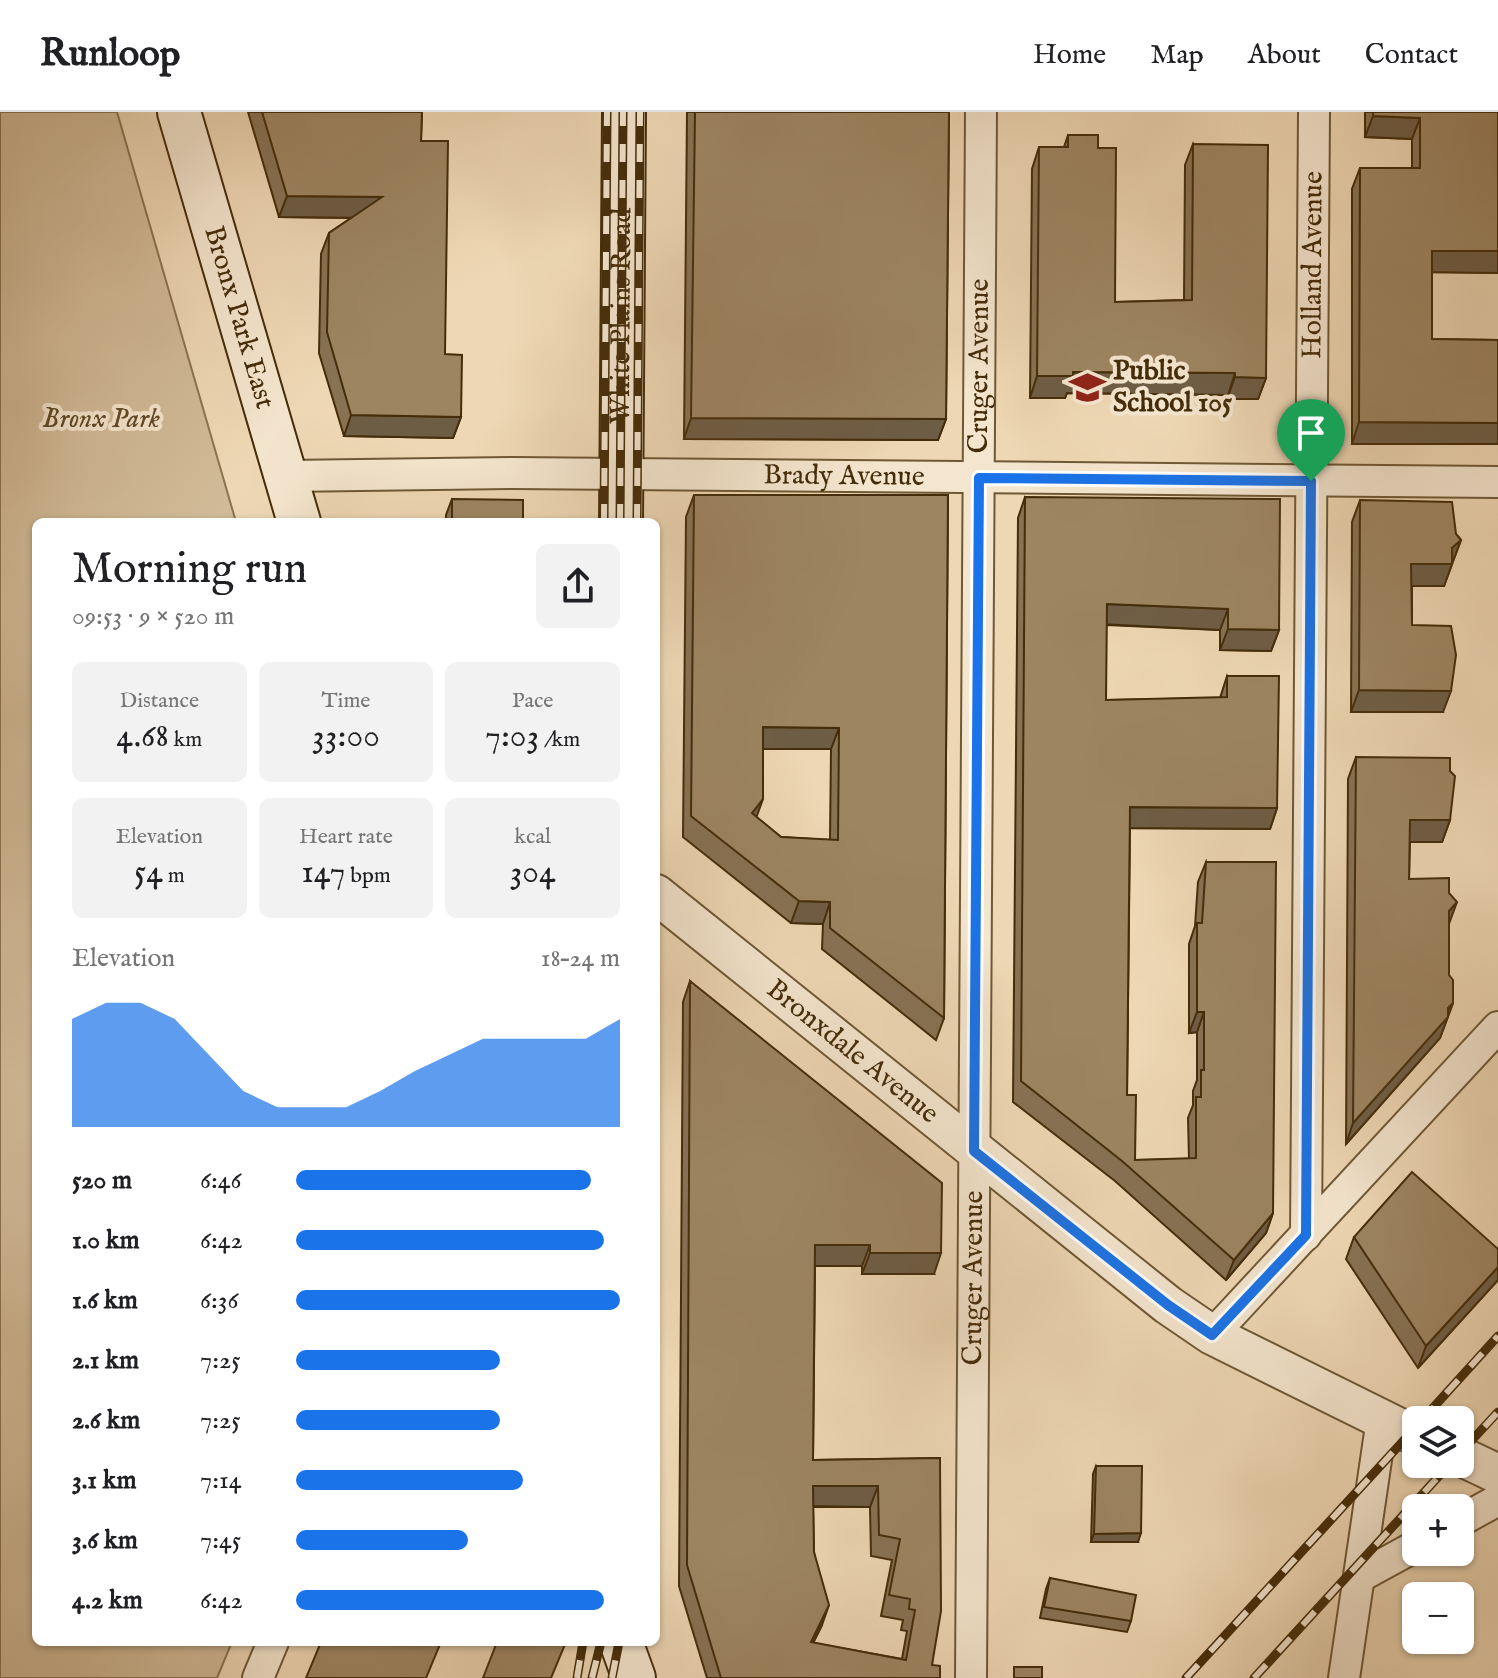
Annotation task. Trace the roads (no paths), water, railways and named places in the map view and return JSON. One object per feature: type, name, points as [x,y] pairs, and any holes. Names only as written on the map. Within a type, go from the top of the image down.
[{"type":"main road","name":"Bronx Park East","points":[[179,112],[298,518]]},
{"type":"main road","name":"White Plains Road","points":[[621,518],[624,112]]},
{"type":"street","name":"Cruger Avenue","points":[[971,1678],[981,112]]},
{"type":"street","name":"Holland Avenue","points":[[1306,1235],[1314,112]]},
{"type":"street","name":"Brady Avenue","points":[[286,476],[436,473],[1498,482]]},
{"type":"street","name":"Bronxdale Avenue","points":[[660,897],[1168,1305],[1212,1335],[1402,1429]]},
{"type":"street","points":[[1212,1335],[1498,1027]]},
{"type":"street","points":[[1344,1678],[1382,1419]]},
{"type":"street","points":[[1474,1463],[1498,1474]]},
{"type":"street","points":[[1474,1513],[1498,1500]]},
{"type":"street","points":[[1361,1576],[1402,1554]]},
{"type":"street","points":[[258,1678],[271,1646]]},
{"type":"railway","points":[[604,518],[607,112]]},
{"type":"railway","points":[[620,518],[623,112]]},
{"type":"railway","points":[[637,518],[640,112]]},
{"type":"railway","points":[[1435,1406],[1498,1336]]},
{"type":"railway","points":[[1474,1438],[1498,1412]]},
{"type":"railway","points":[[1186,1678],[1402,1442]]},
{"type":"railway","points":[[1254,1678],[1437,1478]]},
{"type":"railway","points":[[577,1678],[582,1646]]},
{"type":"railway","points":[[592,1678],[600,1646]]},
{"type":"railway","points":[[612,1678],[618,1646]]},
{"type":"place","name":"Public School 105","points":[[1087,387]]},
{"type":"park label","name":"Bronx Park","points":[[101,419]]}]
